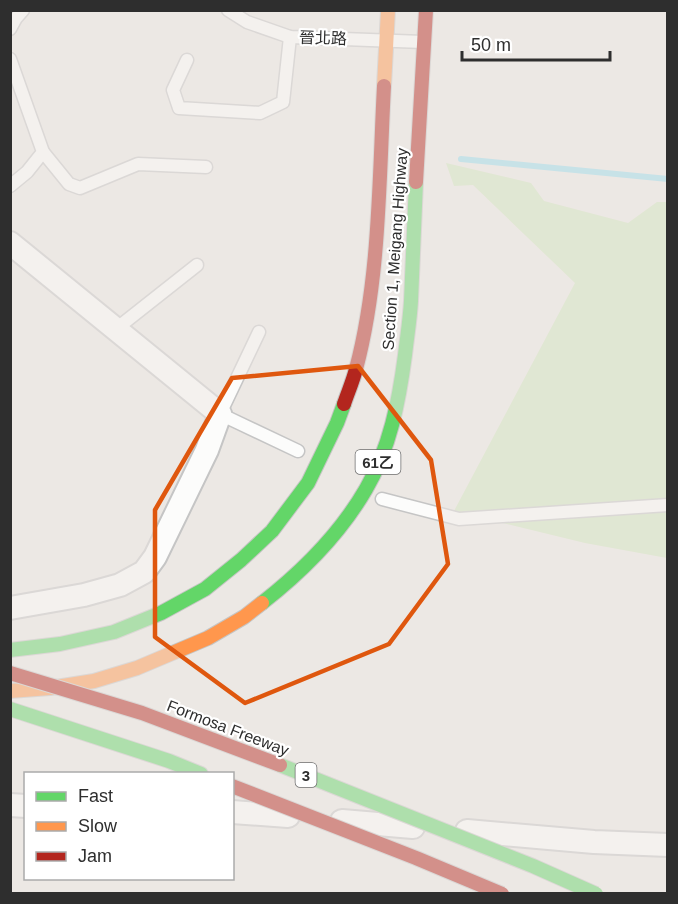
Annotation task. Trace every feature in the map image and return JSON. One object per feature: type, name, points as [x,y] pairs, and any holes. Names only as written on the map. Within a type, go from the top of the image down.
[{"type":"main road","name":"Section 1, Meigang Highway","points":[[10,650],[60,644],[114,632],[160,613],[206,589],[272,531],[308,483],[338,423],[356,370],[369,304],[376,235],[388,10]]},
{"type":"main road","name":"Section 1, Meigang Highway","points":[[10,691],[94,681],[137,668],[208,638],[244,617],[286,584],[328,543],[367,488],[387,443],[400,392],[411,303],[426,10]]},
{"type":"main road","name":"Formosa Freeway","points":[[10,673],[142,713],[326,783],[533,866],[596,894]]},
{"type":"main road","points":[[10,709],[196,772]]},
{"type":"main road","name":"3","points":[[234,787],[502,894]]},
{"type":"street","points":[[10,243],[220,414],[202,461],[155,557],[144,572],[120,585],[84,595],[10,608]]},
{"type":"street","points":[[234,812],[594,843],[668,845]]},
{"type":"lane","points":[[10,29],[23,10]]},
{"type":"lane","name":"晉北路","points":[[228,10],[247,22],[291,37],[425,42]]},
{"type":"lane","points":[[187,60],[173,90],[179,108],[261,113],[283,102],[291,37]]},
{"type":"lane","points":[[10,59],[43,152],[69,184],[80,188],[138,164],[206,167]]},
{"type":"lane","points":[[10,186],[27,172],[43,152]]},
{"type":"lane","points":[[116,329],[197,265]]},
{"type":"lane","points":[[259,332],[220,414],[298,451]]},
{"type":"lane","points":[[382,499],[459,519],[668,505]]},
{"type":"highlighted area","points":[[358,366],[431,460],[448,564],[389,644],[245,703],[155,637],[155,510],[232,378]]},
{"type":"green space","points":[[446,163],[531,183],[544,201],[628,223],[657,202],[667,202],[667,558],[585,543],[454,511],[575,283],[473,185],[454,186]]},
{"type":"waterway","points":[[461,159],[668,179]]},
{"type":"traffic: fast","points":[[262,603],[306,565],[345,521],[366,489],[387,441],[400,390],[405,355],[411,301],[416,182]]},
{"type":"traffic: fast","points":[[10,650],[60,644],[114,632],[161,613],[205,589],[272,531],[308,483],[344,404]]},
{"type":"traffic: fast","points":[[10,709],[196,772]]},
{"type":"traffic: fast","points":[[280,765],[533,866],[596,894]]},
{"type":"traffic: slow","points":[[384,86],[388,10]]},
{"type":"traffic: slow","points":[[10,691],[94,681],[137,668],[208,638],[244,617],[262,603]]},
{"type":"traffic: jam","points":[[416,182],[426,10]]},
{"type":"traffic: jam","points":[[344,404],[356,369],[370,300],[377,229],[384,86]]},
{"type":"traffic: jam","points":[[10,673],[142,713],[280,765]]},
{"type":"traffic: jam","points":[[234,787],[502,894]]}]
